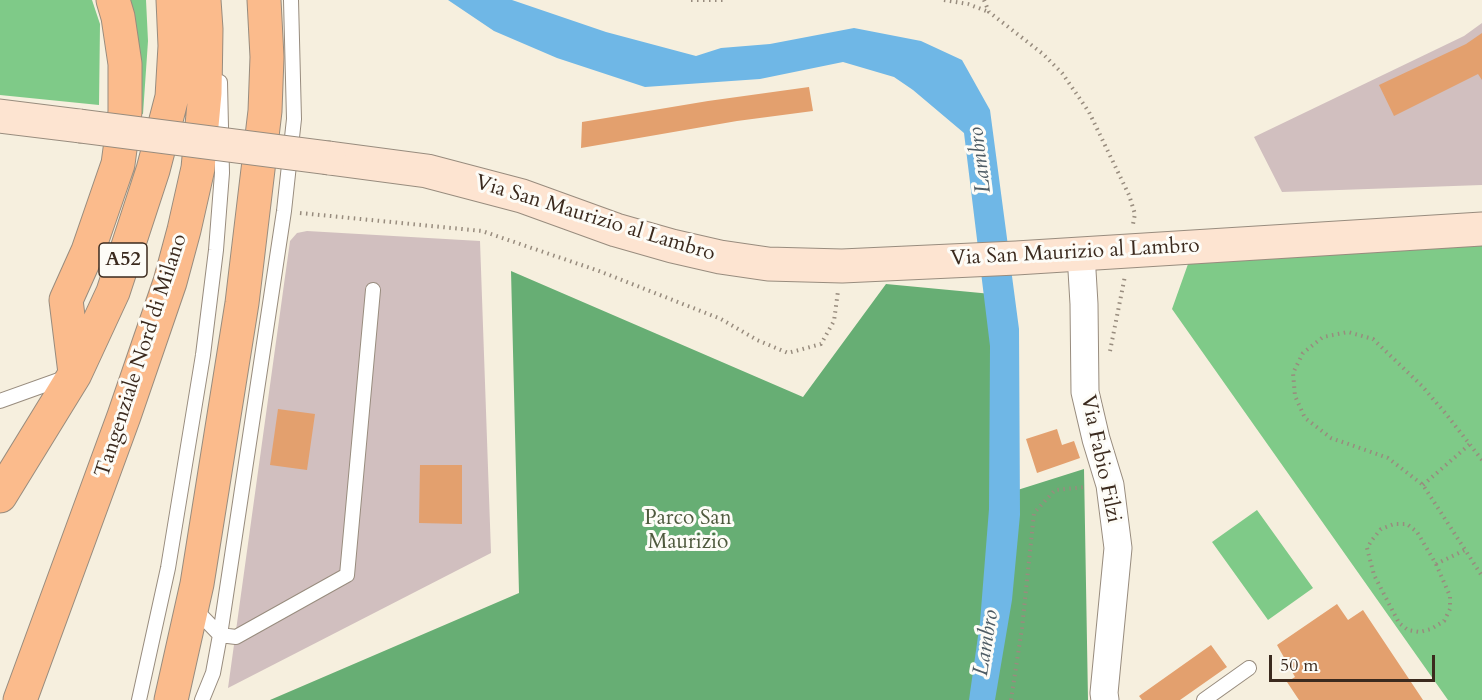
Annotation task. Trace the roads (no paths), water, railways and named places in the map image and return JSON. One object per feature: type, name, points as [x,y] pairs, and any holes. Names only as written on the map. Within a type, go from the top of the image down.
[{"type":"highway","points":[[75,374],[66,300],[88,251],[118,164],[125,112],[125,64],[118,17],[112,0]]},
{"type":"highway","name":"A52","points":[[0,496],[75,374],[113,292],[153,170],[172,97],[175,46],[173,0]]},
{"type":"highway","name":"Tangenziale Nord di Milano","points":[[20,700],[128,405],[170,282],[184,230],[198,168],[205,93],[206,0]]},
{"type":"highway","points":[[171,700],[192,606],[242,303],[265,111],[267,57],[264,0]]},
{"type":"main road","name":"Via San Maurizio al Lambro","points":[[0,116],[427,171],[522,196],[616,230],[672,246],[720,257],[768,264],[842,266],[1016,258],[1482,229]]},
{"type":"street","name":"Via Fabio Filzi","points":[[1081,254],[1085,392],[1110,485],[1118,548],[1105,700]]},
{"type":"lane","points":[[139,700],[168,568],[203,355],[216,250],[222,173],[221,86],[206,0]]},
{"type":"lane","points":[[202,700],[213,673],[220,635],[284,211],[294,119],[291,0]]},
{"type":"lane","points":[[192,606],[220,635],[236,637],[347,575],[373,290]]},
{"type":"lane","points":[[0,401],[75,374]]},
{"type":"lane","points":[[1204,700],[1249,668]]},
{"type":"water","name":"Lambro","points":[[448,0],[512,0],[606,32],[696,56],[721,48],[770,44],[854,28],[921,41],[962,60],[990,110],[1019,329],[1020,515],[1012,600],[995,700],[969,700],[980,622],[989,509],[990,346],[964,133],[894,77],[843,62],[760,79],[645,87],[557,58],[494,31]]},
{"type":"park label","name":"Parco San Maurizio","points":[[688,531]]}]
